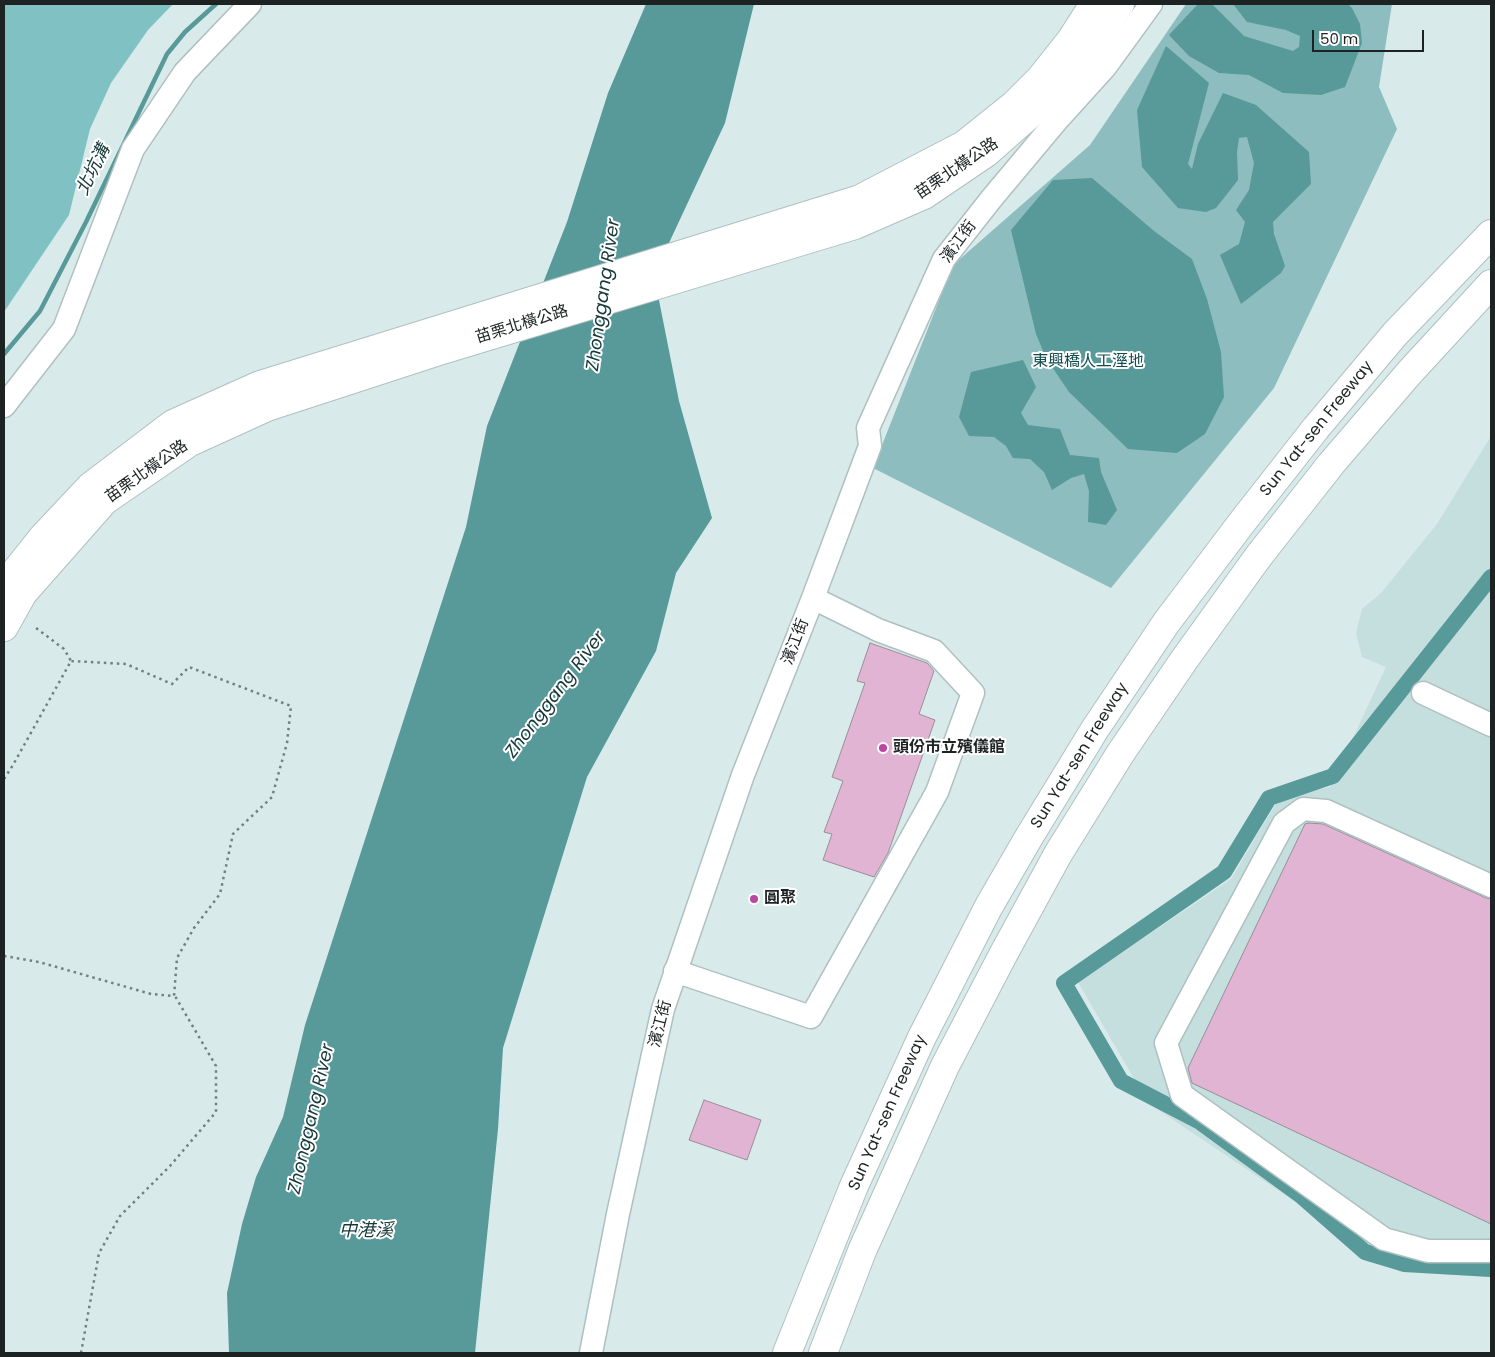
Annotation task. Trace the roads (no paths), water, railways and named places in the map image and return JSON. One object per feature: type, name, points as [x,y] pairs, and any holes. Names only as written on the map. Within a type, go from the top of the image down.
[{"type":"main road","name":"苗栗北橫公路","points":[[13,590],[104,501],[190,442],[267,406],[439,351],[855,225],[924,195],[986,153],[1046,86],[1071,40],[1094,4]]},
{"type":"main road","name":"苗栗北橫公路","points":[[13,590],[44,537],[90,487],[173,424],[260,385],[860,199],[964,146],[1014,105],[1079,64],[1120,4]]},
{"type":"main road","name":"Sun Yat-sen Freeway","points":[[786,1353],[854,1186],[922,1038],[989,906],[1095,729],[1166,623],[1316,428],[1395,334],[1491,234]]},
{"type":"main road","name":"Sun Yat-sen Freeway","points":[[823,1353],[862,1251],[945,1066],[1058,854],[1120,754],[1184,660],[1258,557],[1319,479],[1410,372],[1491,284]]},
{"type":"main road","points":[[4,627],[13,590]]},
{"type":"street","points":[[4,406],[64,329],[133,149],[185,72],[250,4]]},
{"type":"street","name":"濱江街","points":[[591,1353],[618,1214],[663,1009],[744,775],[870,446],[868,428],[944,259],[1059,118],[1106,66],[1151,4]]},
{"type":"street","points":[[676,970],[811,1017],[940,783],[973,692],[934,650],[878,630],[813,598]]},
{"type":"street","points":[[1423,693],[1491,725]]},
{"type":"street","points":[[1491,886],[1326,811],[1303,809],[1284,823],[1166,1043],[1182,1095],[1384,1239],[1428,1251],[1491,1251]]},
{"type":"water","name":"中港溪","points":[[646,4],[754,4],[725,123],[654,275],[679,401],[712,518],[676,573],[656,651],[587,777],[503,1048],[498,1129],[475,1353],[229,1353],[227,1293],[242,1224],[256,1177],[283,1117],[305,1025],[466,527],[487,426],[567,222],[608,93]]},
{"type":"water","points":[[1198,4],[1212,4],[1244,36],[1293,51],[1299,47],[1300,36],[1286,30],[1247,22],[1233,4],[1348,4],[1360,24],[1362,43],[1345,87],[1321,95],[1283,93],[1249,75],[1219,73],[1189,56],[1169,35]]},
{"type":"water","points":[[1166,46],[1209,83],[1188,164],[1192,169],[1198,144],[1223,93],[1256,105],[1309,152],[1311,184],[1273,222],[1274,234],[1285,266],[1281,273],[1241,304],[1220,255],[1239,244],[1245,222],[1236,210],[1249,190],[1254,163],[1247,137],[1239,138],[1237,152],[1238,180],[1216,208],[1206,212],[1178,208],[1142,167],[1137,110]]},
{"type":"water","points":[[1092,178],[1154,231],[1192,259],[1207,299],[1221,352],[1224,397],[1205,434],[1177,453],[1128,449],[1069,392],[1046,358],[1036,334],[1011,230],[1053,180]]},
{"type":"water","points":[[1023,360],[1036,387],[1021,413],[1028,425],[1060,429],[1070,455],[1099,458],[1101,472],[1117,510],[1106,525],[1088,522],[1089,491],[1084,474],[1071,478],[1052,490],[1044,472],[1030,459],[1013,458],[1006,446],[994,437],[969,436],[959,417],[971,372]]},
{"type":"waterway","name":"北坑溝","points":[[4,354],[40,311],[86,222],[167,54],[185,32],[216,4]]},
{"type":"waterway","points":[[1491,577],[1333,776],[1269,798],[1224,872],[1064,983],[1121,1081],[1200,1122],[1300,1195],[1365,1252],[1405,1264],[1491,1269]]},
{"type":"place","name":"頭份市立殯儀館","points":[[883,748]]},
{"type":"place","name":"圓聚","points":[[754,899]]},
{"type":"water label","name":"Zhonggang River","points":[[604,295]]},
{"type":"water label","name":"Zhonggang River","points":[[556,695]]},
{"type":"water label","name":"Zhonggang River","points":[[312,1119]]},
{"type":"park label","name":"東興橋人工溼地","points":[[1088,362]]}]
